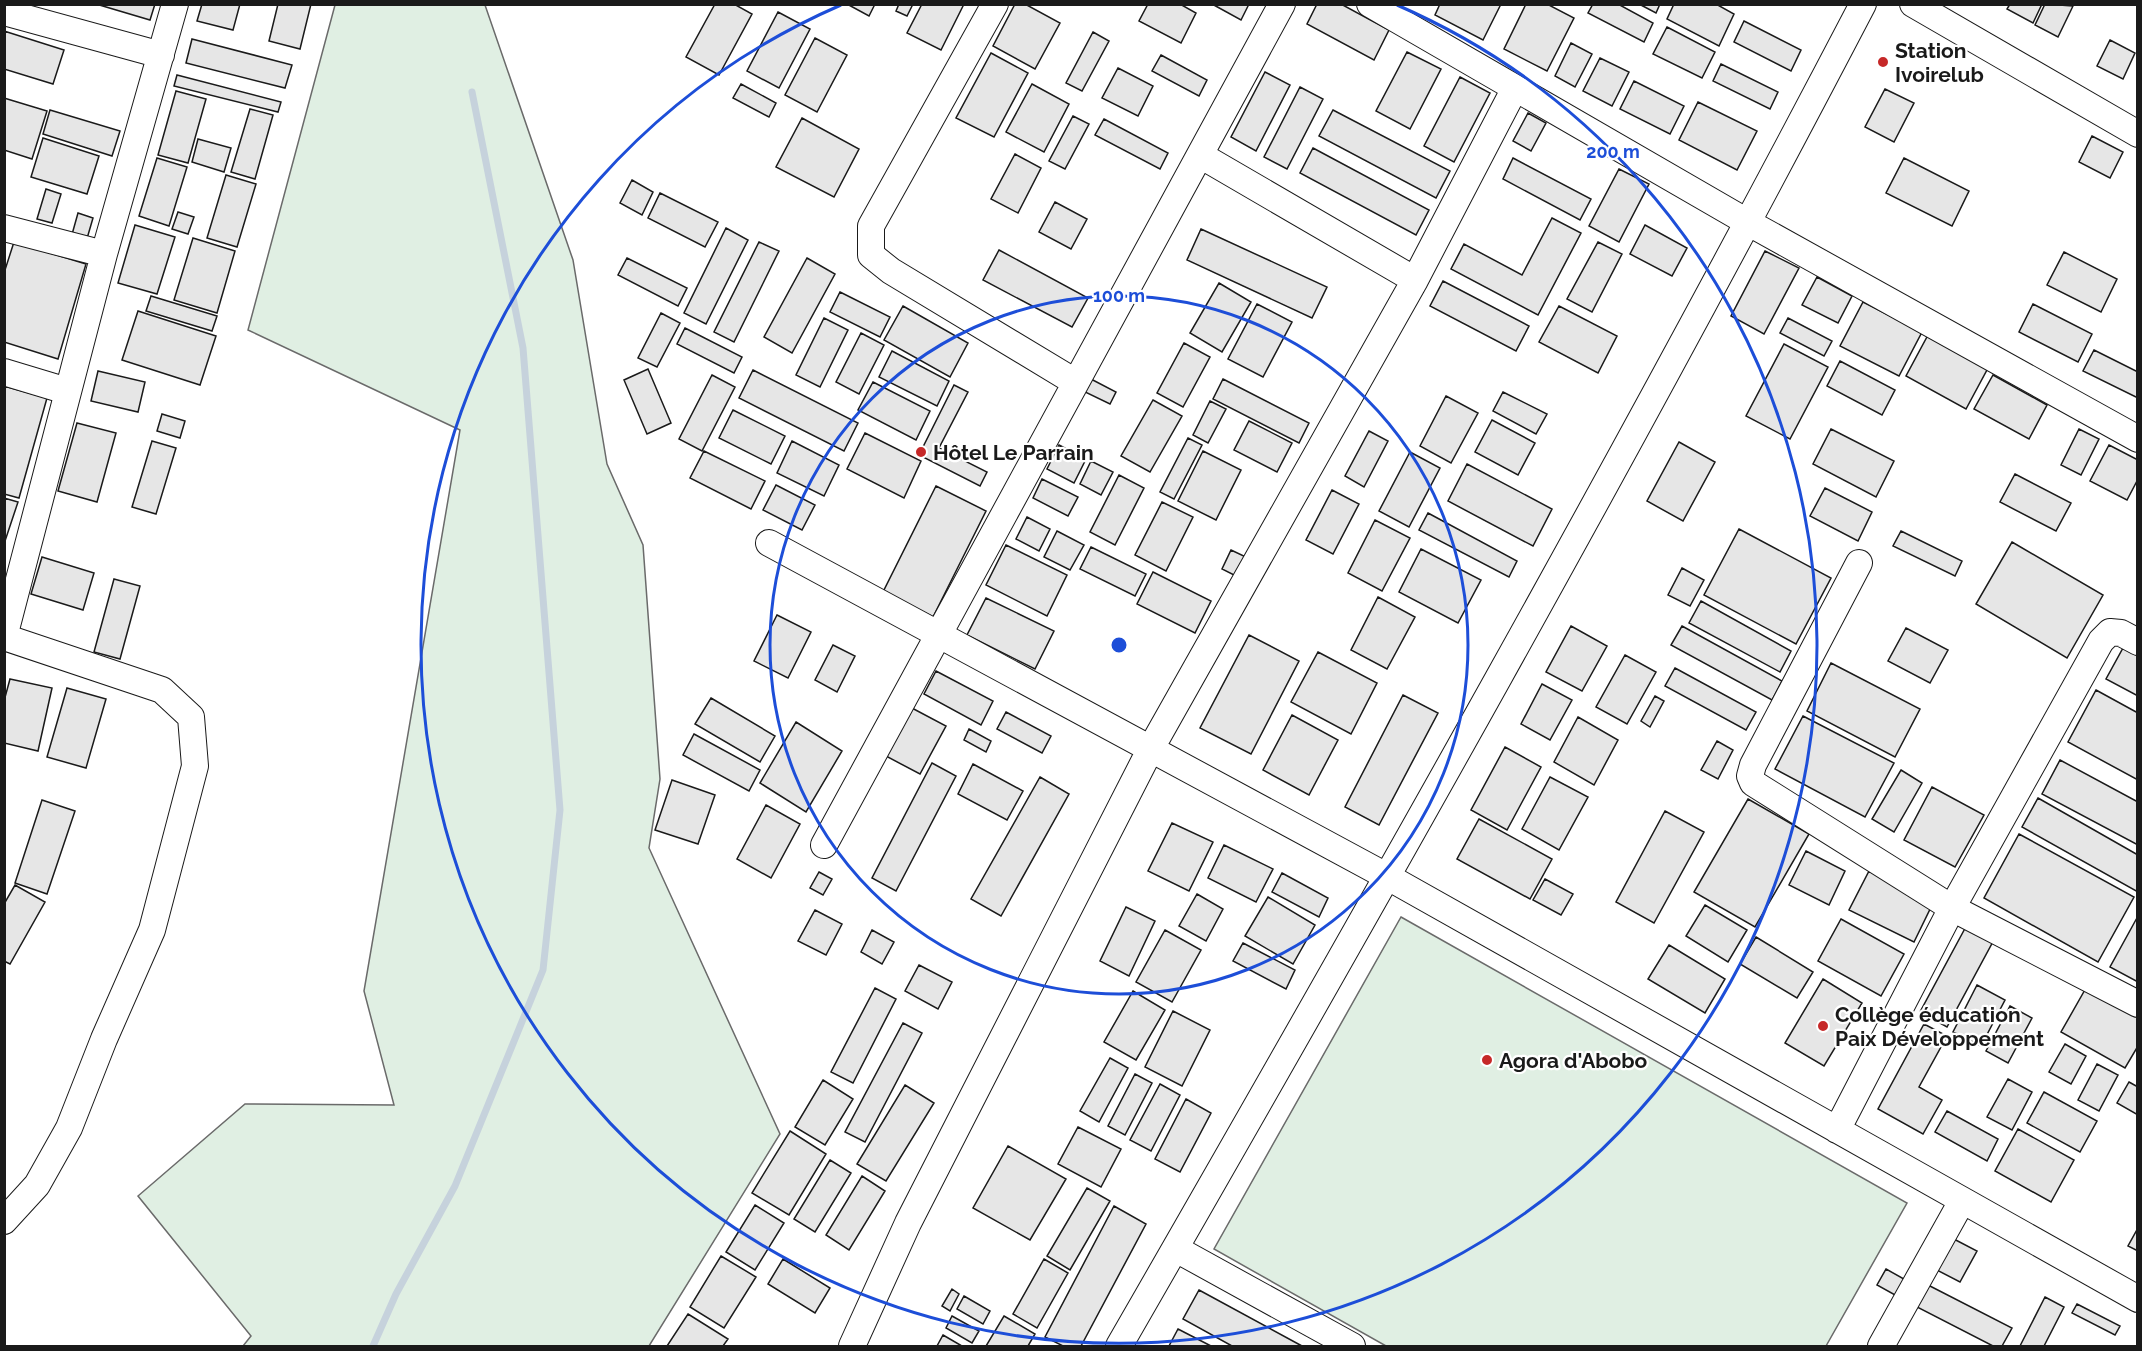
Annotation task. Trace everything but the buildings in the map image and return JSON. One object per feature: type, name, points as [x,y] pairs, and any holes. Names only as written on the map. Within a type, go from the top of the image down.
[{"type":"street","points":[[4,1221],[37,1185],[69,1128],[104,1039],[152,930],[195,766],[191,717],[162,690],[4,637],[104,254],[175,4]]},
{"type":"street","points":[[995,4],[871,226],[871,255],[891,271],[1075,382]]},
{"type":"street","points":[[824,845],[1282,4]]},
{"type":"street","points":[[1370,4],[1410,14],[1514,90],[2138,439]]},
{"type":"street","points":[[1119,1347],[1388,878],[1749,223],[1863,4]]},
{"type":"street","points":[[1913,4],[2138,134]]},
{"type":"street","points":[[4,12],[161,55]]},
{"type":"street","points":[[852,1347],[908,1224],[1150,750],[1415,280],[1514,90]]},
{"type":"street","points":[[1200,155],[1415,280]]},
{"type":"street","points":[[4,228],[104,254]]},
{"type":"street","points":[[4,372],[67,391]]},
{"type":"street","points":[[770,543],[1388,878],[2138,1299]]},
{"type":"street","points":[[1859,563],[1753,765],[1750,776],[1753,783],[1952,908],[2138,1004]]},
{"type":"street","points":[[1837,1130],[1952,908],[2102,641],[2110,632],[2121,633],[2138,642]]},
{"type":"street","points":[[1881,1347],[1962,1201]]},
{"type":"street","points":[[1176,1249],[1353,1347]]},
{"type":"green space","points":[[335,5],[485,5],[573,260],[607,464],[643,545],[660,779],[649,848],[780,1134],[649,1346],[243,1346],[251,1336],[138,1196],[245,1104],[394,1105],[364,991],[460,430],[248,330]]},
{"type":"green space","name":"Agora d'Abobo","points":[[1401,917],[1907,1203],[1826,1346],[1386,1346],[1214,1249]]},
{"type":"waterway","points":[[373,1346],[396,1294],[455,1186],[543,970],[560,810],[523,348],[472,92]]},
{"type":"place","name":"Station Ivoirelub","points":[[1883,62]]},
{"type":"place","name":"Hôtel Le Parrain","points":[[921,452]]},
{"type":"place","name":"Collège éducation Paix Développement","points":[[1823,1026]]},
{"type":"place","name":"Agora d'Abobo","points":[[1487,1060]]}]
